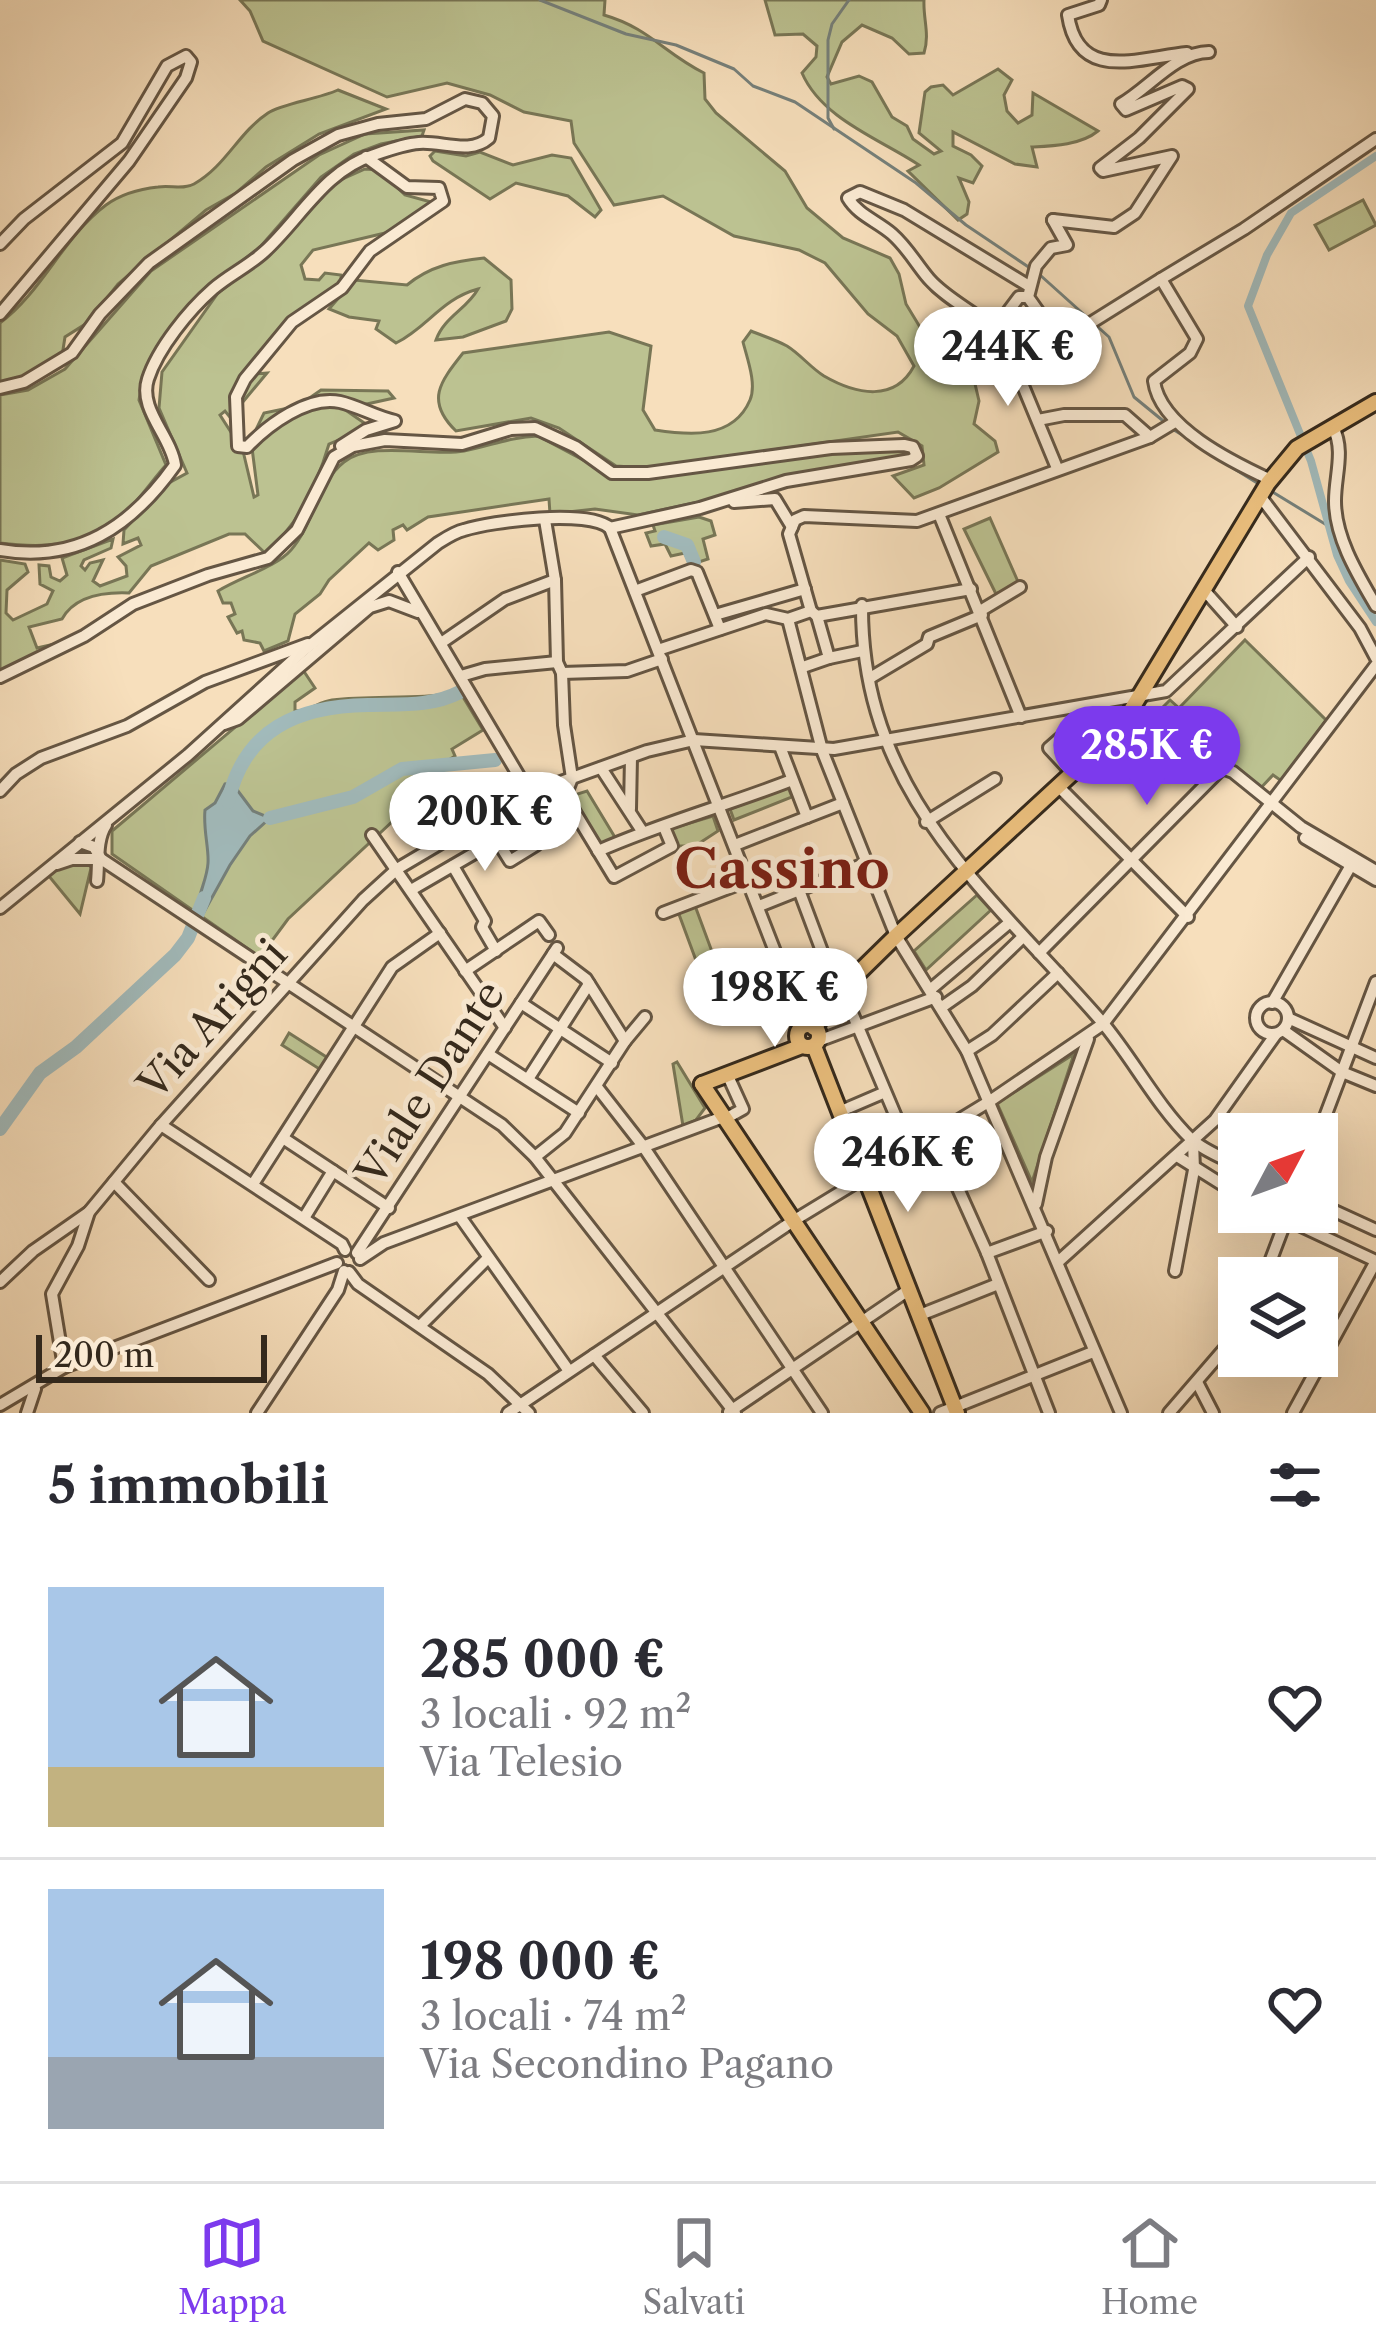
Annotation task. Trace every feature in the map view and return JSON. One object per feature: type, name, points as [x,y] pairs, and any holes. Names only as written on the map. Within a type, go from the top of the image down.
[{"type":"main road","points":[[702,1084],[808,1038],[840,992],[896,936],[1119,730],[1265,488],[1304,444],[1376,401]]},
{"type":"main road","points":[[702,1084],[706,1077],[808,1038]]},
{"type":"main road","points":[[808,1038],[920,1315],[951,1411]]},
{"type":"main road","points":[[702,1084],[922,1413]]},
{"type":"street","points":[[1101,0],[1099,5],[1067,15],[1071,36],[1084,53],[1097,60],[1208,52]]},
{"type":"street","points":[[995,329],[1051,248],[1067,245],[1053,220],[1114,227],[1135,213],[1172,156],[1100,168],[1139,138],[1187,89],[1182,86],[1126,110],[1121,104],[1138,96],[1190,53]]},
{"type":"street","points":[[0,244],[24,219],[122,143],[167,66],[186,56],[191,62],[186,78],[129,161],[0,314]]},
{"type":"street","points":[[0,388],[24,382],[72,353],[100,314],[149,263],[313,149],[356,129],[427,119],[465,99],[482,104],[493,116],[489,138],[477,146],[422,142],[366,157],[300,209],[262,255],[213,289],[167,345],[148,378],[152,412],[175,464],[120,523],[73,548],[34,556],[0,550]]},
{"type":"street","points":[[1017,368],[1244,229],[1376,139]]},
{"type":"street","points":[[0,676],[84,636],[133,604],[268,558],[297,530],[338,448],[366,430],[394,421],[337,400],[292,412],[266,427],[247,447],[238,446],[234,401],[245,379],[292,322],[342,288],[370,251],[443,201],[439,188],[407,187],[366,157]]},
{"type":"street","points":[[1057,468],[1017,368],[995,329],[929,279],[911,251],[848,199],[860,192],[904,210],[1031,281],[1059,340]]},
{"type":"street","points":[[508,1413],[793,1221],[991,1101],[1103,1024],[1376,662],[1265,488],[1242,468],[1170,424],[1156,397],[1154,381],[1190,353],[1197,339],[1161,279]]},
{"type":"street","points":[[1038,420],[1125,415],[1150,437]]},
{"type":"street","points":[[829,658],[789,534],[794,520],[917,521],[1150,437],[1170,424]]},
{"type":"street","points":[[1333,427],[1340,447],[1335,504],[1340,531],[1356,573],[1376,606]]},
{"type":"street","points":[[0,908],[398,572],[461,530],[592,519],[610,528],[786,481],[917,456],[913,447],[904,445],[831,448],[649,473],[611,473],[576,447],[535,428],[511,429],[462,444],[385,440],[353,446],[334,457]]},
{"type":"street","points":[[717,502],[775,499],[792,527]]},
{"type":"street","points":[[939,514],[1021,717]]},
{"type":"street","points":[[398,572],[542,814],[565,796],[572,778],[555,580],[545,520]]},
{"type":"street","points":[[610,528],[808,1038],[858,1028],[972,986],[1024,937]]},
{"type":"street","points":[[694,740],[822,750],[1166,691],[1309,557]]},
{"type":"street","points":[[635,591],[691,570],[697,572],[720,629]]},
{"type":"street","points":[[441,643],[506,599],[555,580]]},
{"type":"street","points":[[869,678],[927,644],[929,637],[981,613],[1020,587]]},
{"type":"street","points":[[715,615],[805,589]]},
{"type":"street","points":[[461,676],[484,669],[627,671],[766,614],[788,619],[971,589]]},
{"type":"street","points":[[1204,590],[1237,627]]},
{"type":"street","points":[[0,790],[26,766],[127,726],[184,691],[254,663],[306,650],[380,601],[411,606],[426,621]]},
{"type":"street","points":[[862,605],[862,651],[869,678],[902,778],[926,822],[964,873],[1103,1024],[1193,1142],[1218,1155]]},
{"type":"street","points":[[788,619],[822,750],[896,936],[967,1051],[991,1101],[1121,1413]]},
{"type":"street","points":[[221,726],[238,719],[306,650]]},
{"type":"street","points":[[803,667],[862,651]]},
{"type":"street","points":[[254,663],[264,670],[264,685]]},
{"type":"street","points":[[1072,773],[1049,748],[1073,727]]},
{"type":"street","name":"Via Arigni","points":[[64,1367],[52,1294],[78,1246],[88,1212],[160,1125],[363,901],[397,869],[483,817],[572,778],[694,740]]},
{"type":"street","points":[[781,749],[807,817]]},
{"type":"street","points":[[630,812],[632,757]]},
{"type":"street","points":[[601,768],[642,831]]},
{"type":"street","points":[[1039,953],[1222,768],[1233,772],[1270,808],[1376,875]]},
{"type":"street","points":[[598,851],[792,779]]},
{"type":"street","points":[[926,822],[995,779]]},
{"type":"street","points":[[1058,786],[1187,917]]},
{"type":"street","points":[[565,796],[614,877],[672,846],[664,827]]},
{"type":"street","points":[[735,845],[843,803]]},
{"type":"street","points":[[97,881],[102,830],[112,817]]},
{"type":"street","points":[[483,817],[510,861],[536,845]]},
{"type":"street","points":[[371,835],[505,1028]]},
{"type":"street","points":[[411,890],[497,840]]},
{"type":"street","points":[[80,842],[190,921],[502,1125],[535,1156],[732,1412],[910,1289]]},
{"type":"street","points":[[50,866],[98,858]]},
{"type":"street","points":[[759,906],[867,863]]},
{"type":"street","points":[[1352,863],[1272,1003],[1259,1009],[1257,1023],[1267,1033],[1282,1027],[1376,1058]]},
{"type":"street","points":[[453,866],[485,921],[482,927],[496,951]]},
{"type":"street","points":[[663,913],[749,880]]},
{"type":"street","points":[[799,890],[910,1150]]},
{"type":"street","points":[[465,971],[539,921],[549,934]]},
{"type":"street","points":[[936,998],[1009,922]]},
{"type":"street","points":[[253,1184],[392,968],[440,933]]},
{"type":"street","name":"Viale Dante","points":[[354,1254],[462,1098],[555,951],[589,984]]},
{"type":"street","points":[[967,1051],[992,1035],[1058,974]]},
{"type":"street","points":[[1326,1113],[1376,982]]},
{"type":"street","points":[[528,1079],[589,984],[625,1041]]},
{"type":"street","points":[[521,1003],[612,1063]]},
{"type":"street","points":[[1059,1262],[1193,1142],[1230,1102],[1282,1027],[1281,1006],[1272,1003]]},
{"type":"street","points":[[535,1156],[565,1132],[645,1017]]},
{"type":"street","points":[[1282,1027],[1342,1072],[1376,1086]]},
{"type":"street","points":[[1036,1205],[1081,1042]]},
{"type":"street","points":[[488,1054],[579,1113]]},
{"type":"street","points":[[529,1413],[488,1374],[358,1284],[343,1269],[338,1255],[354,1254],[461,1217],[724,1118],[743,1109],[728,1076]]},
{"type":"street","points":[[597,1087],[643,1146],[822,1413]]},
{"type":"street","points":[[841,1111],[883,1093]]},
{"type":"street","points":[[0,1405],[64,1367],[343,1269],[356,1269],[354,1254],[160,1125]]},
{"type":"street","points":[[934,1135],[987,1253],[1049,1413]]},
{"type":"street","points":[[283,1138],[389,1208]]},
{"type":"street","points":[[1175,1271],[1194,1170],[1193,1142]]},
{"type":"street","points":[[1177,1156],[1218,1183]]},
{"type":"street","points":[[304,1218],[333,1171]]},
{"type":"street","points":[[114,1182],[209,1280]]},
{"type":"street","points":[[0,1282],[33,1251],[88,1212]]},
{"type":"street","points":[[1338,1213],[1376,1230]]},
{"type":"street","points":[[461,1217],[569,1371]]},
{"type":"street","points":[[987,1253],[1047,1231]]},
{"type":"street","points":[[1293,1413],[1376,1261],[1321,1233]]},
{"type":"street","points":[[420,1326],[487,1258]]},
{"type":"street","points":[[257,1413],[338,1290],[343,1269]]},
{"type":"street","points":[[920,1315],[998,1284]]},
{"type":"street","points":[[951,1411],[1093,1352]]},
{"type":"street","points":[[594,1355],[643,1413]]},
{"type":"street","points":[[1169,1413],[1218,1359]]},
{"type":"street","points":[[1198,1384],[1213,1413]]},
{"type":"street","points":[[27,1413],[37,1386]]},
{"type":"green space","points":[[240,0],[605,0],[604,15],[633,27],[704,73],[705,99],[785,171],[807,208],[843,238],[890,258],[906,304],[932,347],[950,363],[972,371],[979,401],[974,424],[995,441],[998,452],[914,498],[893,476],[924,465],[922,446],[898,432],[647,468],[616,466],[559,428],[531,418],[456,431],[441,410],[439,392],[463,353],[609,332],[651,346],[643,410],[655,430],[668,432],[708,432],[742,413],[752,394],[743,342],[751,331],[787,346],[824,376],[862,391],[897,385],[914,366],[897,336],[868,314],[825,263],[799,250],[734,236],[663,196],[614,205],[574,143],[571,121],[524,112],[490,95],[447,83],[387,97],[263,41]]},
{"type":"green space","points":[[765,0],[924,0],[924,53],[909,54],[892,38],[862,25],[842,42],[827,77],[831,84],[859,76],[872,82],[892,117],[934,154],[941,151],[919,133],[925,92],[943,85],[953,95],[998,69],[1012,80],[1004,95],[1007,111],[1018,123],[1032,115],[1033,93],[1098,131],[1075,142],[1032,147],[1037,167],[1015,164],[953,132],[953,146],[982,166],[973,183],[959,178],[969,202],[967,214],[958,220],[908,171],[919,165],[823,103],[802,73],[816,57],[817,46],[803,34],[775,35]]},
{"type":"green space","points":[[338,90],[386,109],[319,134],[266,167],[118,284],[87,323],[65,337],[62,356],[27,376],[0,383],[0,323],[29,296],[91,218],[131,193],[194,184],[268,113]]},
{"type":"green space","points":[[424,130],[422,136],[354,154],[321,177],[261,246],[198,296],[143,375],[139,400],[166,465],[119,520],[73,541],[0,543],[0,395],[28,390],[65,369],[151,271],[319,155],[365,134]]},
{"type":"green space","points":[[435,151],[466,156],[480,152],[513,165],[552,155],[571,158],[601,210],[595,217],[568,196],[516,183],[490,199],[433,161],[430,156]]},
{"type":"green space","points":[[365,169],[379,170],[405,195],[431,202],[425,212],[385,233],[313,250],[301,265],[305,279],[319,280],[325,273],[341,275],[341,282],[286,332],[255,374],[267,373],[242,403],[241,423],[225,411],[220,415],[243,451],[254,497],[258,495],[251,440],[264,413],[298,406],[321,390],[388,391],[394,398],[344,409],[370,427],[329,444],[305,504],[265,553],[245,534],[229,534],[151,566],[129,593],[91,597],[62,619],[29,627],[37,648],[50,645],[48,652],[0,670],[0,560],[25,564],[28,572],[7,590],[6,613],[13,620],[47,604],[53,591],[40,584],[39,565],[49,566],[51,577],[60,581],[67,575],[62,558],[113,539],[111,548],[84,560],[81,566],[85,570],[90,563],[103,560],[93,581],[100,586],[127,576],[118,557],[141,545],[138,538],[123,544],[124,530],[167,484],[187,473],[159,408],[162,372],[218,293],[272,252],[336,182]]},
{"type":"green space","points":[[1363,200],[1376,225],[1329,250],[1315,225]]},
{"type":"green space","points":[[484,258],[511,280],[512,309],[506,321],[463,337],[436,340],[478,289],[454,299],[396,343],[376,329],[379,321],[329,309],[354,280],[407,285],[443,266]]},
{"type":"green space","points":[[538,436],[628,479],[840,451],[903,450],[911,456],[638,515],[595,509],[550,514],[549,499],[428,517],[407,530],[403,525],[393,530],[394,540],[378,550],[369,543],[295,614],[288,641],[264,651],[260,643],[244,640],[242,631],[237,633],[228,617],[235,614],[231,603],[223,603],[218,591],[291,550],[328,481],[344,462],[370,452],[451,452]]},
{"type":"green space","points":[[699,517],[711,521],[715,535],[703,539],[708,559],[690,565],[685,553],[671,556],[665,544],[651,546],[646,533],[655,531],[653,525]]},
{"type":"green space","points":[[990,518],[1019,584],[996,594],[964,529]]},
{"type":"green space","points":[[1245,640],[1326,720],[1283,782],[1273,775],[1258,791],[1224,759],[1207,757],[1163,707],[1170,700],[1179,708]]},
{"type":"green space","points":[[303,670],[315,688],[295,702],[295,711],[332,700],[460,692],[483,730],[452,749],[455,756],[414,774],[411,804],[288,919],[260,957],[112,854],[112,831]]},
{"type":"green space","points":[[788,787],[792,797],[734,820],[730,809]]},
{"type":"green space","points":[[587,791],[616,839],[601,848],[571,796]]},
{"type":"green space","points":[[713,816],[718,831],[695,846],[677,846],[670,829]]},
{"type":"green space","points":[[70,863],[91,868],[80,914],[48,875]]},
{"type":"green space","points":[[977,895],[991,910],[926,970],[914,951]]},
{"type":"green space","points":[[694,903],[714,957],[697,963],[677,909]]},
{"type":"green space","points":[[826,973],[835,992],[809,1020],[805,997],[798,1002],[795,993],[800,990],[798,985]]},
{"type":"green space","points":[[289,1033],[328,1058],[321,1070],[282,1045]]},
{"type":"green space","points":[[1074,1054],[1032,1182],[997,1103]]},
{"type":"green space","points":[[677,1062],[705,1108],[683,1126],[673,1064]]},
{"type":"water","points":[[232,783],[253,811],[270,818],[250,836],[204,912],[198,914],[208,863],[205,810],[215,803],[225,784]]},
{"type":"waterway","points":[[540,0],[626,34],[676,45],[734,69],[753,86],[795,102],[916,183],[966,225],[1033,270]]},
{"type":"waterway","points":[[834,129],[828,118],[828,40],[832,24],[849,0]]},
{"type":"waterway","points":[[1376,156],[1291,213],[1267,255],[1248,306],[1311,461],[1337,555],[1376,622]]},
{"type":"waterway","points":[[1040,275],[1109,337],[1134,397],[1167,424]]},
{"type":"waterway","points":[[1174,430],[1192,441]]},
{"type":"waterway","points":[[1220,460],[1262,486]]},
{"type":"waterway","points":[[1271,491],[1330,527]]},
{"type":"waterway","points":[[664,537],[687,545],[694,562]]},
{"type":"waterway","points":[[228,802],[247,756],[278,726],[319,710],[427,702],[460,692]]},
{"type":"waterway","points":[[270,818],[353,797],[402,769],[495,760]]},
{"type":"waterway","points":[[0,1129],[40,1073],[76,1047],[175,955],[188,938],[204,898]]},
{"type":"district","name":"Cassino","points":[[782,869]]}]
